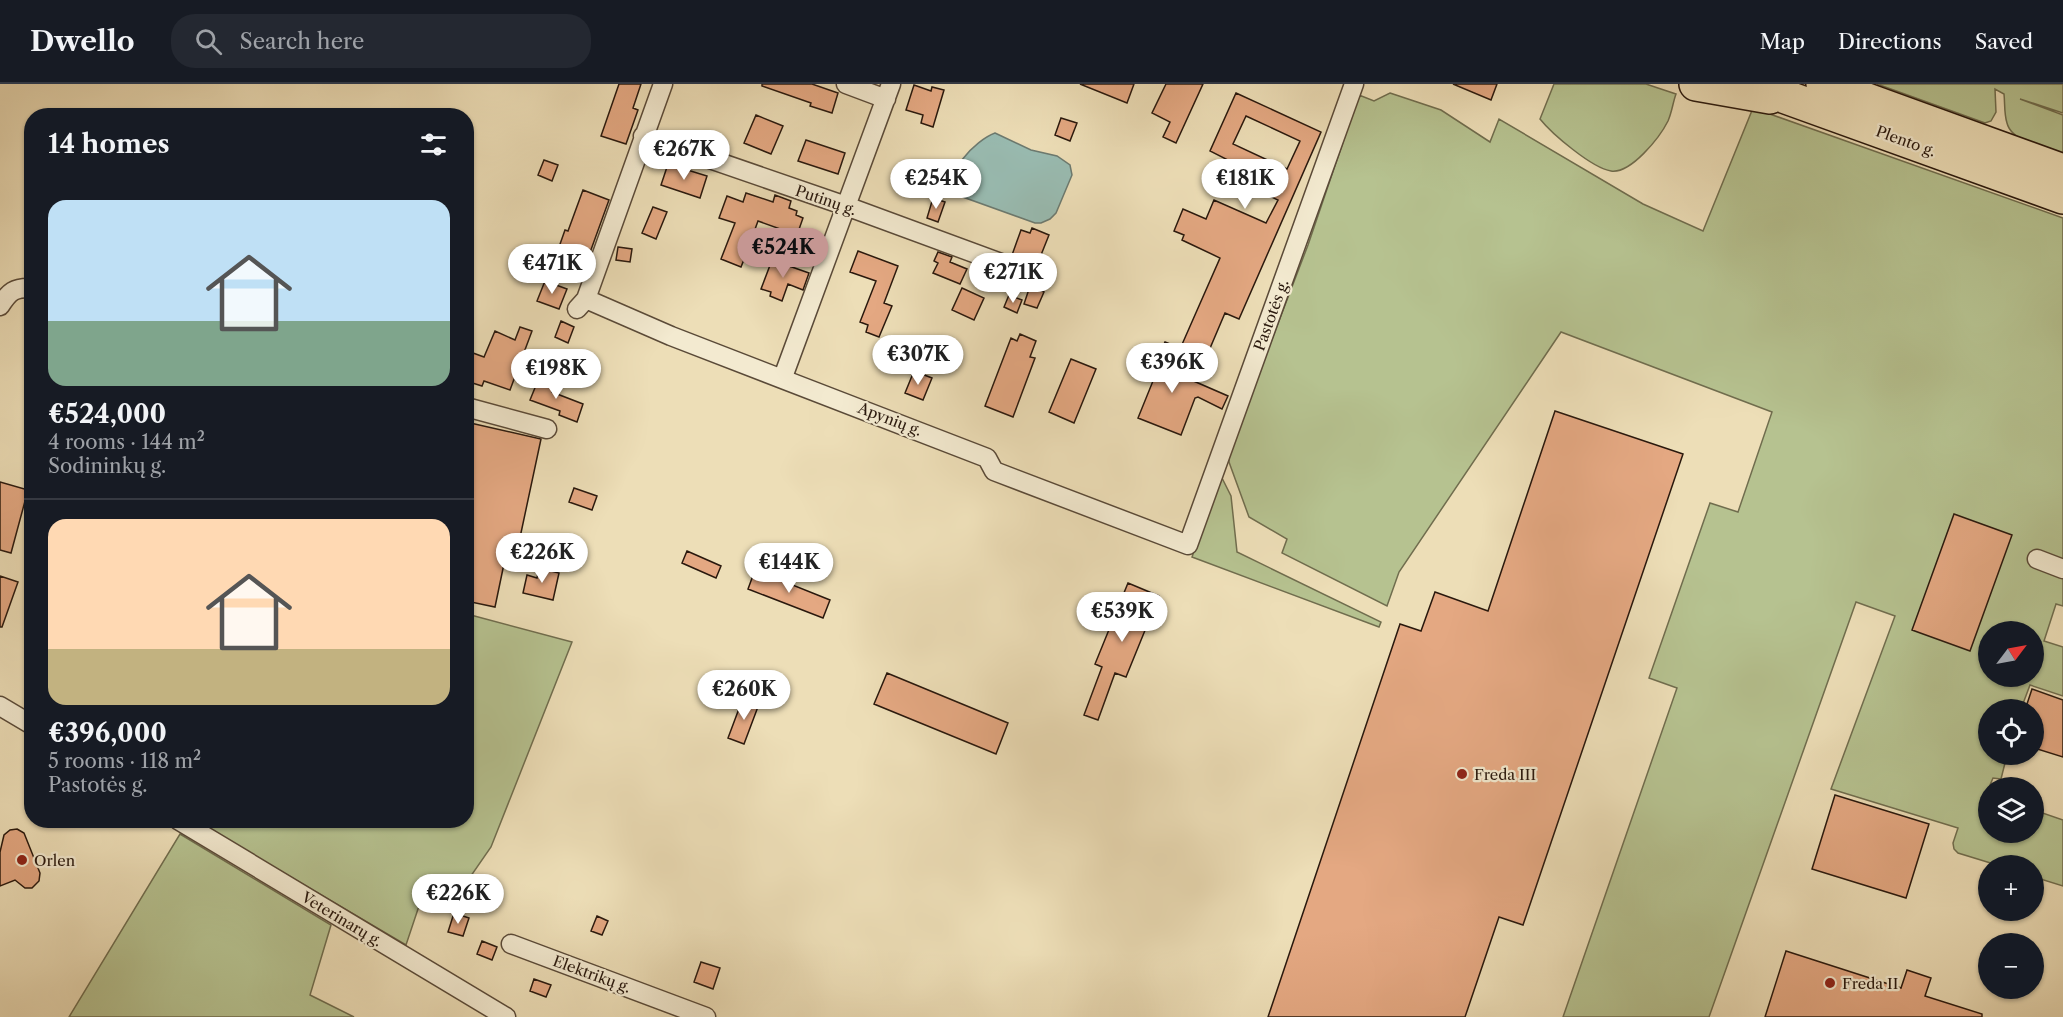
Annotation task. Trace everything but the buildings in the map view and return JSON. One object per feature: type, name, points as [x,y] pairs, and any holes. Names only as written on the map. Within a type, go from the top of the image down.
[{"type":"highway","points":[[1696,84],[1812,93]]},
{"type":"highway","name":"Plento g.","points":[[1750,84],[1812,93],[2063,171]]},
{"type":"highway","name":"Plento g.","points":[[1812,93],[2063,197]]},
{"type":"street","points":[[643,136],[663,84]]},
{"type":"street","points":[[783,377],[888,91],[846,84]]},
{"type":"street","name":"Pastotės g.","points":[[1188,545],[1354,84]]},
{"type":"street","name":"Putinų g.","points":[[643,136],[846,206],[1009,266]]},
{"type":"street","name":"Apynių g.","points":[[643,136],[582,304],[783,377],[987,458],[994,471],[1188,545]]},
{"type":"street","points":[[0,306],[7,295],[20,287],[24,287]]},
{"type":"street","points":[[474,409],[547,429]]},
{"type":"street","points":[[2037,559],[2063,569]]},
{"type":"street","points":[[0,706],[24,721]]},
{"type":"street","name":"Veterinarų g.","points":[[191,828],[506,1017]]},
{"type":"street","name":"Elektrikų g.","points":[[511,944],[706,1017]]},
{"type":"green space","points":[[1554,84],[1646,84],[1676,94],[1668,121],[1652,145],[1627,167],[1611,171],[1583,157],[1553,133],[1540,119]]},
{"type":"green space","points":[[1877,84],[2063,84],[2063,113],[2020,99],[2063,115],[2063,156],[2030,144],[2015,135],[2006,120],[2004,94],[1995,89],[1996,112],[1991,121],[1985,123]]},
{"type":"green space","points":[[1390,93],[1441,110],[1490,142],[1499,119],[1643,204],[1703,231],[1753,108],[2063,218],[2063,606],[2056,604],[2044,641],[2044,621],[1978,621],[1978,687],[2029,687],[2025,699],[1978,699],[1978,765],[2004,765],[2002,777],[1978,777],[1978,843],[2044,843],[2044,813],[2063,820],[2063,886],[2044,880],[2044,855],[1978,855],[1978,859],[1958,853],[1953,843],[1958,828],[1831,789],[1895,616],[1856,602],[1709,1017],[1563,1017],[1677,688],[1649,678],[1710,503],[1738,512],[1772,412],[1561,332],[1399,572],[1387,606],[1282,553],[1287,539],[1249,517],[1229,462],[1229,451],[1308,245],[1359,95],[1374,101]]},
{"type":"green space","points":[[1221,476],[1231,496],[1237,552],[1381,622],[1379,627],[1192,557]]},
{"type":"green space","points":[[474,616],[572,642],[491,847],[448,909],[421,900],[406,945],[208,828],[474,828]]},
{"type":"green space","points":[[2044,641],[2063,647],[2063,696],[2036,687],[2044,687]]},
{"type":"green space","points":[[180,834],[331,925],[310,995],[354,1017],[69,1017]]},
{"type":"water","points":[[995,133],[1031,150],[1057,156],[1070,165],[1072,175],[1056,213],[1050,219],[1035,223],[960,196],[955,188],[954,178],[962,159],[970,150]]},
{"type":"place","name":"Freda III","points":[[1462,774]]},
{"type":"place","name":"Orlen","points":[[22,860]]},
{"type":"place","name":"Freda II","points":[[1830,983]]}]
